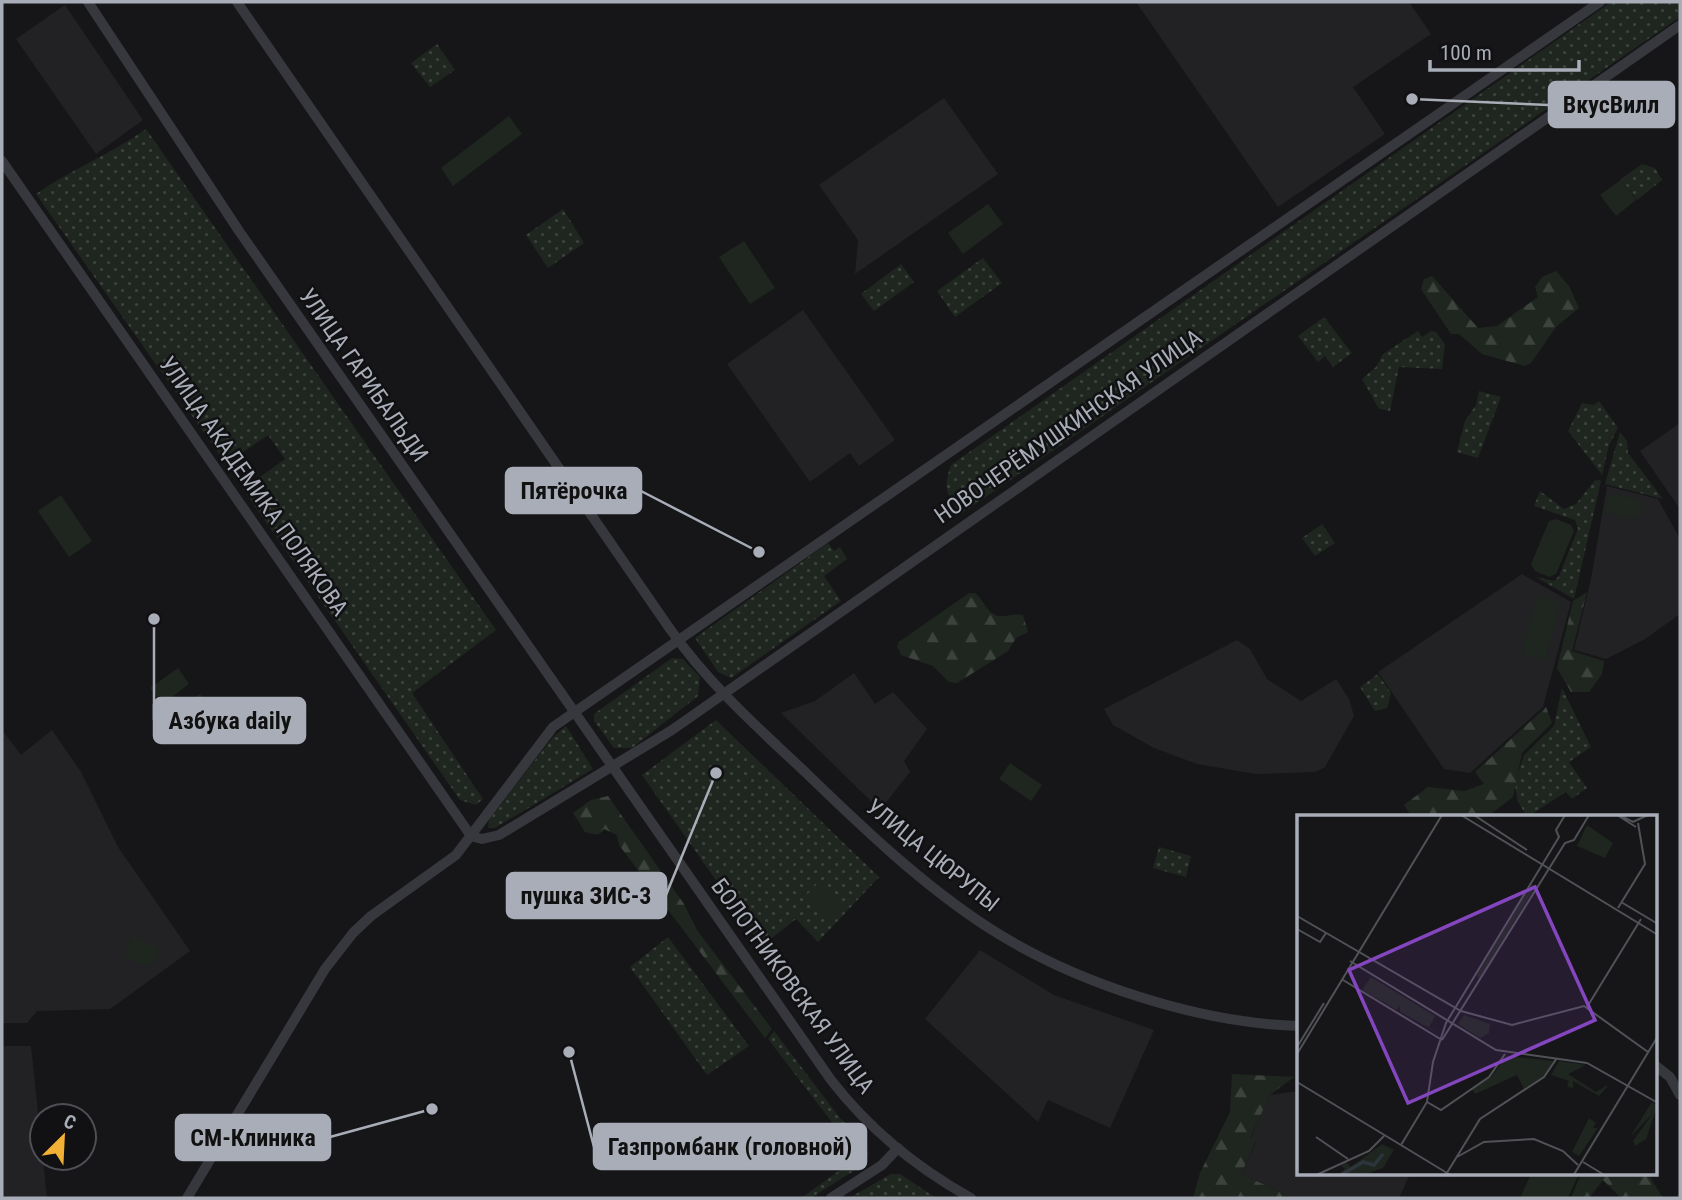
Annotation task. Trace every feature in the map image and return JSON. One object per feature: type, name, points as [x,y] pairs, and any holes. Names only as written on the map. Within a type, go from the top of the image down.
[{"type":"street","name":"УЛИЦА ГАРИБАЛЬДИ","points":[[88,2],[239,231],[612,768]]},
{"type":"street","points":[[237,2],[428,283],[678,641]]},
{"type":"street","name":"НОВОЧЕРЁМУШКИНСКАЯ УЛИЦА","points":[[187,1198],[325,969],[361,925],[456,855],[548,732],[1600,2]]},
{"type":"street","name":"НОВОЧЕРЁМУШКИНСКАЯ УЛИЦА","points":[[471,836],[476,839],[493,838],[672,730],[721,693],[1680,24]]},
{"type":"street","name":"УЛИЦА АКАДЕМИКА ПОЛЯКОВА","points":[[2,161],[471,836]]},
{"type":"street","name":"УЛИЦА ЦЮРУПЫ","points":[[678,641],[721,693],[867,831],[949,899],[993,930],[1047,960],[1144,998],[1233,1020],[1297,1026]]},
{"type":"street","name":"БОЛОТНИКОВСКАЯ УЛИЦА","points":[[612,768],[831,1080],[857,1111],[898,1148],[938,1178],[971,1198]]},
{"type":"street","points":[[1658,1068],[1670,1077],[1680,1095]]},
{"type":"street","points":[[1670,1077],[1680,1069]]},
{"type":"street","points":[[831,1198],[882,1165],[898,1148]]},
{"type":"shaded area","points":[[1136,2],[1409,2],[1431,34],[1353,87],[1385,134],[1278,207]]},
{"type":"shaded area","points":[[65,5],[143,120],[96,154],[16,39]]},
{"type":"shaded area","points":[[944,98],[998,174],[855,274],[858,240],[819,185]]},
{"type":"shaded area","points":[[803,310],[895,440],[859,466],[850,453],[810,482],[727,364]]},
{"type":"shaded area","points":[[1680,423],[1680,509],[1640,451]]},
{"type":"shaded area","points":[[1607,486],[1658,499],[1680,539],[1680,614],[1645,639],[1606,659],[1574,650],[1591,579]]},
{"type":"shaded area","points":[[1522,574],[1571,602],[1543,707],[1470,773],[1444,769],[1378,672]]},
{"type":"shaded area","points":[[1237,640],[1250,649],[1267,679],[1301,701],[1336,679],[1349,699],[1354,716],[1325,767],[1315,772],[1256,774],[1197,764],[1154,748],[1113,725],[1104,709]]},
{"type":"shaded area","points":[[854,673],[875,704],[893,692],[927,729],[904,761],[910,772],[880,810],[781,713],[815,701]]},
{"type":"shaded area","points":[[2,730],[21,755],[52,730],[81,772],[118,847],[190,951],[110,1009],[37,1011],[27,1023],[2,1023]]},
{"type":"shaded area","points":[[980,950],[1054,995],[1154,1030],[1110,1128],[1048,1100],[1038,1122],[925,1019]]},
{"type":"shaded area","points":[[2,1046],[31,1046],[37,1102],[28,1102],[28,1172],[44,1172],[47,1198],[2,1198]]},
{"type":"shaded area","points":[[1297,1091],[1297,1176],[1409,1176],[1399,1198],[1293,1198],[1241,1174],[1256,1142],[1250,1139],[1270,1095]]},
{"type":"green space","points":[[1611,2],[1680,2],[1680,17],[961,514],[947,491],[951,465]]},
{"type":"green space","points":[[437,44],[455,70],[430,87],[411,63]]},
{"type":"green space","points":[[509,116],[522,134],[453,186],[441,168]]},
{"type":"green space","points":[[146,129],[496,630],[412,693],[483,799],[476,805],[460,800],[243,489],[285,459],[268,435],[226,464],[36,194]]},
{"type":"green space","points":[[1642,164],[1655,168],[1662,180],[1637,200],[1621,179]]},
{"type":"green space","points":[[1622,179],[1636,200],[1616,216],[1600,195]]},
{"type":"green space","points":[[988,204],[1003,224],[963,254],[948,233]]},
{"type":"green space","points":[[563,209],[584,243],[548,268],[526,235]]},
{"type":"green space","points":[[744,241],[775,288],[750,304],[719,257]]},
{"type":"green space","points":[[983,258],[1002,283],[955,317],[937,291]]},
{"type":"green space","points":[[901,264],[914,282],[874,311],[861,294]]},
{"type":"green space","points":[[1556,271],[1569,286],[1579,308],[1556,327],[1531,363],[1525,366],[1482,354],[1459,334],[1451,334],[1421,289],[1424,279],[1432,276],[1478,328],[1497,326],[1538,297],[1535,287],[1542,277]]},
{"type":"green space","points":[[1324,317],[1352,353],[1333,367],[1325,356],[1318,362],[1298,336]]},
{"type":"green space","points":[[1418,331],[1422,337],[1431,331],[1436,332],[1445,344],[1442,369],[1399,367],[1390,411],[1379,409],[1362,379],[1376,367],[1383,354]]},
{"type":"green space","points":[[1479,391],[1501,397],[1478,458],[1457,452],[1465,421],[1476,405]]},
{"type":"green space","points":[[1599,401],[1618,428],[1609,445],[1602,475],[1568,431],[1582,403],[1594,405]]},
{"type":"green space","points":[[1620,432],[1627,441],[1628,453],[1663,499],[1605,484]]},
{"type":"green space","points":[[1595,480],[1601,481],[1574,599],[1536,577],[1554,581],[1559,576],[1578,529],[1575,520],[1534,506],[1540,491],[1564,509],[1576,504]]},
{"type":"green space","points":[[1609,493],[1642,500],[1638,519],[1605,513]]},
{"type":"green space","points":[[61,495],[92,541],[69,557],[38,511]]},
{"type":"green space","points":[[1556,519],[1571,525],[1574,531],[1556,574],[1549,577],[1535,571],[1531,564],[1549,521]]},
{"type":"green space","points":[[1322,524],[1335,543],[1315,556],[1302,538]]},
{"type":"green space","points":[[828,543],[834,551],[840,547],[847,559],[824,576],[841,601],[731,678],[718,672],[695,638]]},
{"type":"green space","points":[[1587,592],[1572,651],[1604,661],[1602,674],[1589,692],[1571,692],[1557,668],[1573,601]]},
{"type":"green space","points":[[969,593],[975,593],[995,615],[1023,615],[1028,632],[1016,638],[1008,651],[957,683],[949,682],[933,666],[901,655],[897,646],[899,642]]},
{"type":"green space","points":[[1537,596],[1561,602],[1545,660],[1521,653]]},
{"type":"green space","points":[[672,658],[683,659],[700,677],[698,696],[632,748],[614,748],[594,721],[594,714]]},
{"type":"green space","points":[[178,668],[189,684],[163,704],[150,688]]},
{"type":"green space","points":[[1378,674],[1391,693],[1387,708],[1375,711],[1360,687]]},
{"type":"green space","points":[[1562,688],[1591,747],[1569,762],[1587,788],[1572,799],[1566,792],[1530,815],[1526,815],[1517,800],[1515,783],[1524,755],[1554,726]]},
{"type":"green space","points":[[200,694],[214,714],[179,739],[165,720]]},
{"type":"green space","points":[[1546,707],[1552,723],[1522,753],[1513,797],[1490,815],[1411,815],[1404,805],[1428,787],[1464,791],[1484,784],[1475,772]]},
{"type":"green space","points":[[716,720],[879,877],[818,942],[796,919],[762,946],[642,775]]},
{"type":"green space","points":[[566,726],[593,769],[495,828],[488,828],[489,820],[553,737]]},
{"type":"green space","points":[[1010,763],[1042,785],[1031,801],[999,779]]},
{"type":"green space","points":[[608,796],[684,904],[697,930],[772,1029],[765,1038],[619,845],[617,835],[604,829],[598,835],[585,832],[573,813],[591,800]]},
{"type":"green space","points":[[1159,847],[1191,856],[1186,877],[1153,868]]},
{"type":"green space","points":[[819,882],[844,906],[829,922],[804,898]]},
{"type":"green space","points":[[131,937],[159,948],[152,967],[124,957]]},
{"type":"green space","points":[[668,937],[749,1046],[707,1075],[630,967]]},
{"type":"green space","points":[[774,1031],[840,1118],[866,1143],[866,1163],[811,1198],[801,1198],[843,1168],[823,1139],[834,1125],[768,1039]]},
{"type":"green space","points":[[1232,1074],[1294,1077],[1270,1095],[1250,1138],[1256,1141],[1241,1174],[1293,1198],[1193,1198],[1200,1173],[1230,1112]]},
{"type":"green space","points":[[891,1174],[900,1174],[936,1198],[849,1198]]},
{"type":"green space","points":[[1530,1176],[1578,1176],[1568,1198],[1520,1198]]},
{"type":"green space","points":[[1580,1176],[1649,1176],[1663,1198],[1621,1198],[1603,1180],[1589,1198],[1571,1198]]},
{"type":"place","name":"ВкусВилл","points":[[1412,99]]},
{"type":"place","name":"Пятёрочка","points":[[759,552]]},
{"type":"place","name":"Азбука daily","points":[[154,619]]},
{"type":"place","name":"пушка ЗИС-3","points":[[716,773]]},
{"type":"place","name":"Газпромбанк (головной)","points":[[569,1052]]},
{"type":"place","name":"СМ-Клиника","points":[[432,1109]]}]
